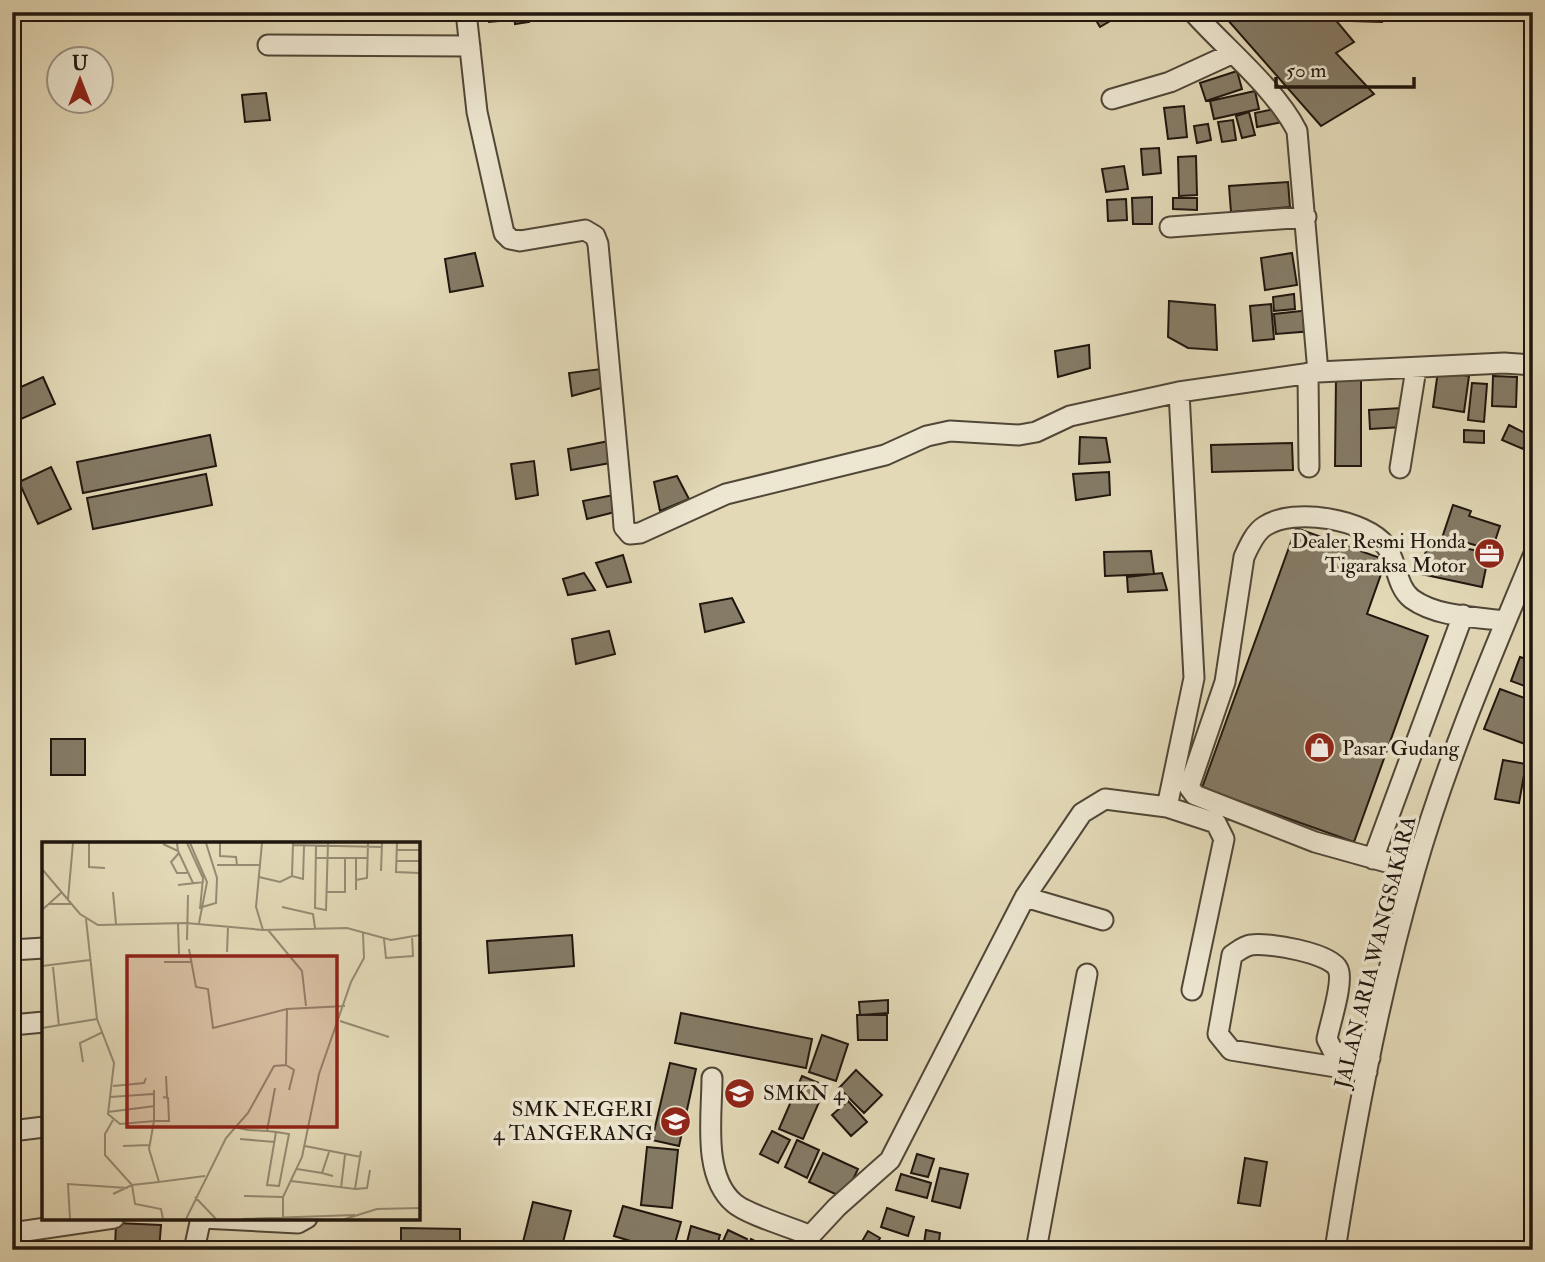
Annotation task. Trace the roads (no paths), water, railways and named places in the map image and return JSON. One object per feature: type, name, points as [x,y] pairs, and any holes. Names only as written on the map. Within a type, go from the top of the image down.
[{"type":"street","points":[[466,12],[477,112],[504,233],[510,239],[520,241],[584,230],[595,236],[598,244],[623,513],[625,527],[630,534],[640,533],[726,494],[885,455],[927,436],[950,431],[1019,435],[1036,432],[1070,416],[1179,392],[1313,373],[1504,363],[1533,365]]},
{"type":"street","points":[[1194,12],[1282,107],[1297,131],[1306,217],[1313,373],[1309,467]]},
{"type":"street","points":[[268,45],[470,46]]},
{"type":"street","points":[[1112,99],[1170,82],[1231,54]]},
{"type":"street","points":[[1170,227],[1306,217]]},
{"type":"street","points":[[1400,467],[1416,369]]},
{"type":"street","points":[[1167,807],[1194,678],[1179,392]]},
{"type":"street","points":[[1415,870],[1315,842],[1195,796],[1189,787],[1225,682],[1244,557],[1253,539],[1265,526],[1288,517],[1311,515],[1367,531],[1385,544],[1409,597],[1427,607],[1506,621]]},
{"type":"street","name":"JALAN ARIA WANGSAKARA","points":[[1335,1250],[1369,1065],[1415,870],[1442,784],[1533,556]]},
{"type":"street","points":[[1373,859],[1463,615]]},
{"type":"street","points":[[712,1078],[713,1151],[717,1178],[734,1204],[803,1242],[890,1160],[1025,897],[1082,813],[1092,804],[1105,799],[1167,807],[1216,823],[1224,839],[1192,990]]},
{"type":"street","points":[[1025,897],[1103,920]]},
{"type":"street","points":[[1264,943],[1329,958],[1338,968],[1340,979],[1327,1039],[1334,1051],[1369,1065],[1231,1050],[1218,1034],[1232,955],[1247,945],[1264,943]]},
{"type":"street","points":[[12,950],[42,948]]},
{"type":"street","points":[[1036,1250],[1087,974]]},
{"type":"street","points":[[12,1025],[42,1022]]},
{"type":"street","points":[[12,1131],[42,1127]]},
{"type":"street","points":[[12,1233],[100,1220]]},
{"type":"street","points":[[194,1250],[201,1220]]},
{"type":"street","points":[[240,1220],[298,1223],[303,1220]]},
{"type":"place","name":"Dealer Resmi Honda Tigaraksa Motor","points":[[1489,553]]},
{"type":"place","name":"Pasar Gudang","points":[[1319,748]]},
{"type":"place","name":"SMKN 4","points":[[740,1093]]},
{"type":"place","name":"SMK NEGERI 4 TANGERANG","points":[[676,1121]]}]
